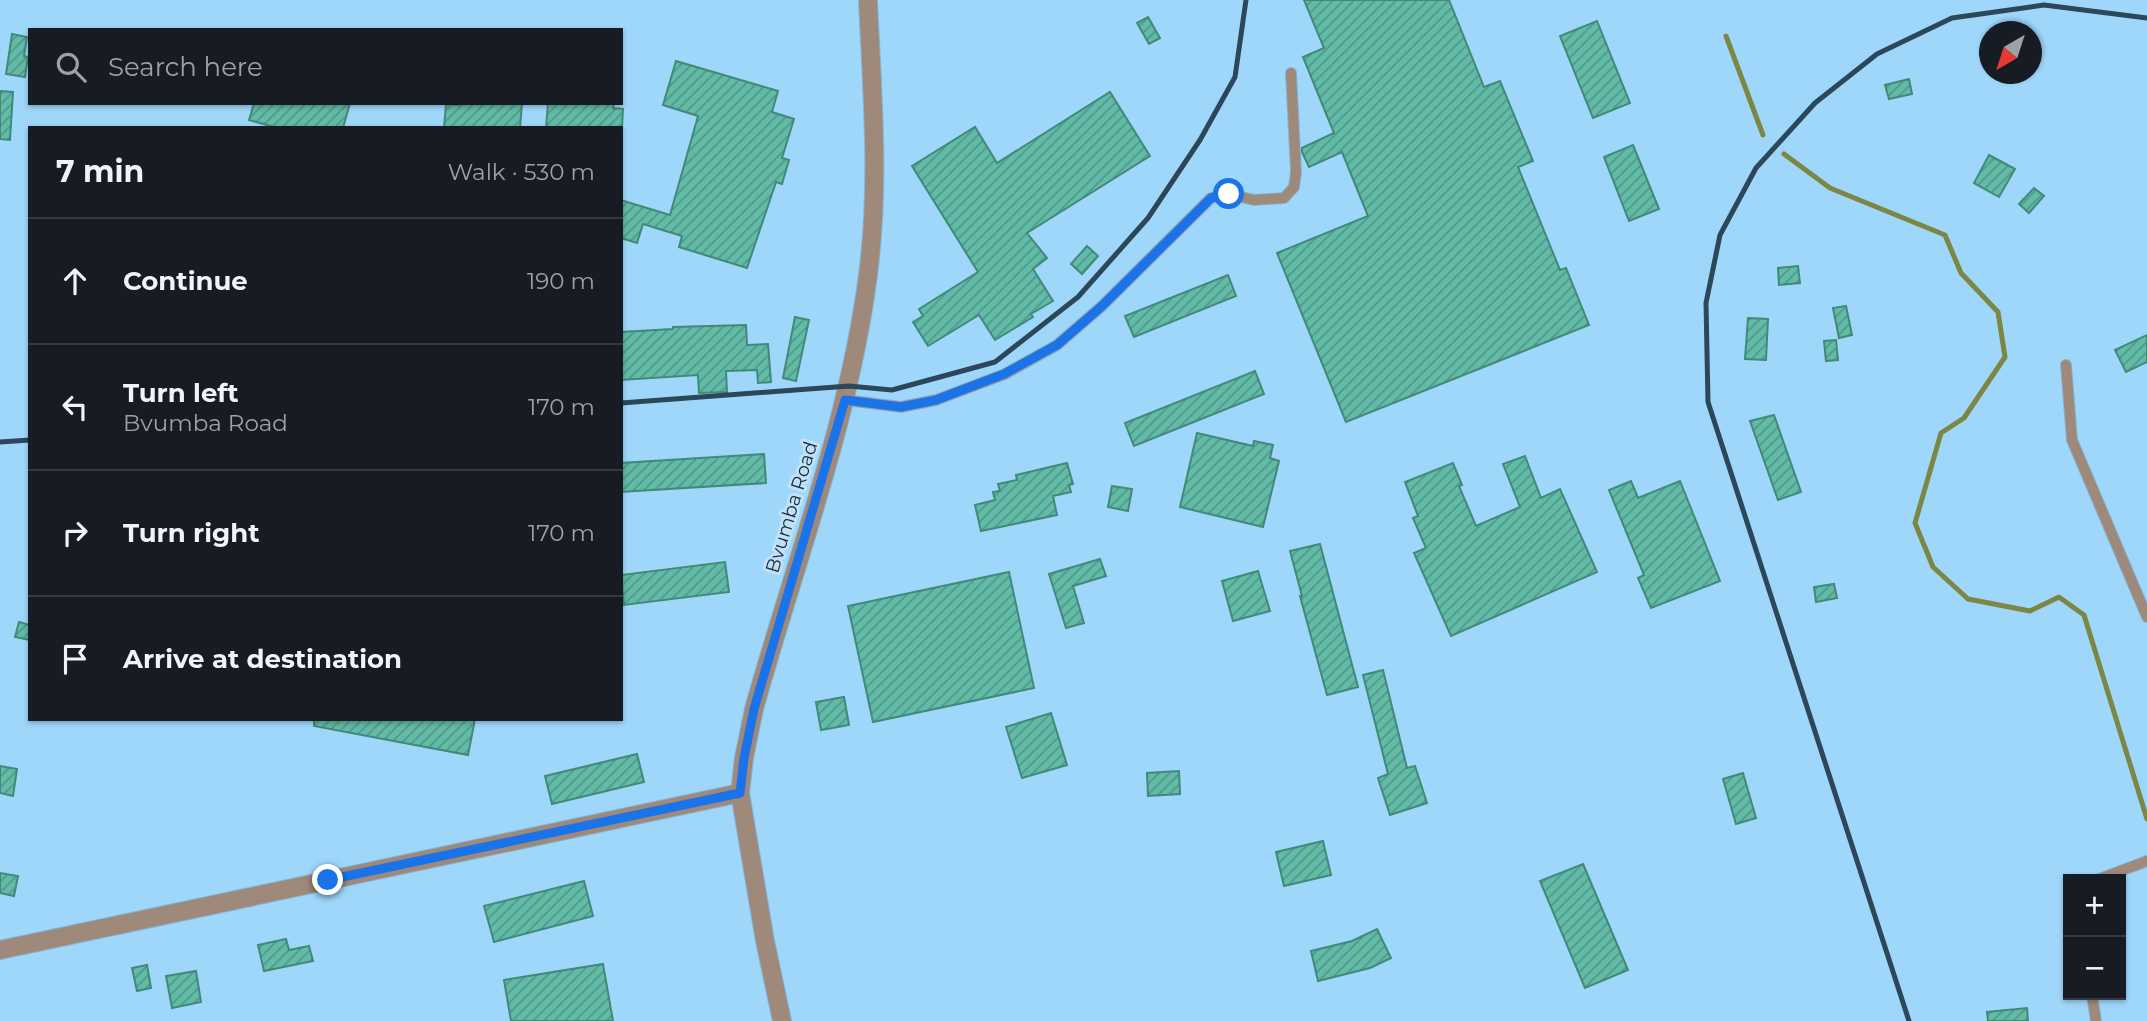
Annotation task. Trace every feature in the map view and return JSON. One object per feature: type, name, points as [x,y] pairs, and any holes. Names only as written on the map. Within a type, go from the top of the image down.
[{"type":"street","name":"Bvumba Road","points":[[782,1021],[740,793],[754,709],[845,400],[868,275],[876,163],[868,0]]},
{"type":"street","points":[[0,950],[740,793]]},
{"type":"lane","points":[[845,400],[901,407],[936,400],[1004,374],[1057,345],[1102,306],[1211,198],[1229,194],[1254,200],[1284,198],[1294,187],[1296,172],[1291,73]]},
{"type":"lane","points":[[2066,365],[2072,440],[2147,617]]},
{"type":"lane","points":[[2112,874],[2144,862]]},
{"type":"lane","points":[[2093,1000],[2096,1021]]},
{"type":"building","points":[[1304,0],[1449,0],[1484,87],[1500,81],[1533,161],[1518,167],[1560,270],[1566,268],[1589,325],[1346,422],[1277,253],[1368,216],[1342,152],[1309,167],[1302,152],[1302,148],[1334,133],[1303,57],[1324,48]]},
{"type":"building","points":[[1148,17],[1160,38],[1149,44],[1137,23]]},
{"type":"building","points":[[1597,21],[1630,103],[1593,118],[1560,36]]},
{"type":"building","points":[[12,34],[27,37],[25,77],[6,74]]},
{"type":"building","points":[[676,61],[778,91],[772,112],[794,119],[782,158],[789,160],[782,184],[776,182],[747,268],[679,247],[682,236],[643,224],[637,243],[623,239],[623,201],[670,215],[698,116],[663,105]]},
{"type":"building","points":[[1909,79],[1912,94],[1889,99],[1885,85]]},
{"type":"building","points":[[0,91],[13,92],[10,140],[0,139]]},
{"type":"building","points":[[1110,92],[1150,156],[1027,233],[1047,258],[1033,269],[1053,301],[1031,314],[1033,317],[995,340],[979,315],[928,346],[913,322],[923,316],[919,309],[978,272],[912,166],[975,127],[997,163]]},
{"type":"building","points":[[253,105],[349,105],[344,126],[271,126],[249,120]]},
{"type":"building","points":[[446,105],[522,105],[520,126],[444,126]]},
{"type":"building","points":[[548,105],[614,105],[613,108],[623,109],[622,126],[546,126]]},
{"type":"building","points":[[1633,145],[1659,209],[1629,221],[1604,157]]},
{"type":"building","points":[[1989,155],[2015,169],[1999,197],[1974,183]]},
{"type":"building","points":[[2034,188],[2044,196],[2029,213],[2019,204]]},
{"type":"building","points":[[1087,246],[1098,256],[1082,274],[1071,264]]},
{"type":"building","points":[[1798,266],[1800,283],[1779,285],[1778,268]]},
{"type":"building","points":[[1228,275],[1236,296],[1134,337],[1125,316]]},
{"type":"building","points":[[1846,306],[1852,335],[1839,338],[1833,308]]},
{"type":"building","points":[[795,317],[809,320],[796,381],[783,378]]},
{"type":"building","points":[[1748,318],[1768,319],[1766,360],[1745,359]]},
{"type":"building","points":[[746,325],[747,345],[768,344],[771,382],[758,383],[757,370],[726,371],[727,392],[699,393],[698,375],[623,380],[623,332]]},
{"type":"building","points":[[2147,335],[2147,362],[2126,372],[2115,350]]},
{"type":"building","points":[[1836,340],[1838,360],[1826,361],[1824,341]]},
{"type":"building","points":[[1255,371],[1264,394],[1134,446],[1125,423]]},
{"type":"building","points":[[1774,415],[1801,492],[1778,500],[1750,421]]},
{"type":"building","points":[[1197,433],[1253,446],[1254,441],[1273,445],[1270,458],[1279,461],[1263,527],[1180,507]]},
{"type":"building","points":[[764,454],[766,483],[623,492],[623,463]]},
{"type":"building","points":[[1525,456],[1541,498],[1560,489],[1597,572],[1451,636],[1414,553],[1426,548],[1413,518],[1418,516],[1405,482],[1453,463],[1462,485],[1459,486],[1476,526],[1520,507],[1503,464]]},
{"type":"building","points":[[1067,463],[1073,484],[1069,485],[1071,492],[1053,496],[1057,515],[981,531],[975,505],[995,500],[993,492],[1000,491],[998,484],[1017,480],[1016,475]]},
{"type":"building","points":[[1631,481],[1638,498],[1680,481],[1720,581],[1651,608],[1638,578],[1644,575],[1609,490]]},
{"type":"building","points":[[1112,486],[1132,489],[1128,511],[1108,507]]},
{"type":"building","points":[[1320,544],[1358,687],[1327,695],[1290,551]]},
{"type":"building","points":[[1100,559],[1106,576],[1073,586],[1084,623],[1066,628],[1049,574]]},
{"type":"building","points":[[725,562],[729,592],[624,605],[623,575]]},
{"type":"building","points":[[1258,571],[1270,611],[1233,621],[1222,581]]},
{"type":"building","points":[[1009,572],[1034,688],[873,722],[848,606]]},
{"type":"building","points":[[1834,584],[1837,598],[1816,602],[1814,587]]},
{"type":"building","points":[[19,622],[28,624],[28,640],[15,637]]},
{"type":"building","points":[[1383,670],[1407,768],[1415,766],[1427,803],[1390,815],[1378,778],[1388,774],[1363,675]]},
{"type":"building","points":[[844,697],[849,725],[821,730],[816,702]]},
{"type":"building","points":[[1051,713],[1067,765],[1022,778],[1006,727]]},
{"type":"building","points":[[314,721],[475,721],[468,755],[314,726]]},
{"type":"building","points":[[637,754],[644,782],[552,804],[545,776]]},
{"type":"building","points":[[0,766],[17,769],[13,796],[0,793]]},
{"type":"building","points":[[1179,771],[1180,794],[1148,796],[1147,773]]},
{"type":"building","points":[[1743,773],[1756,818],[1736,824],[1723,779]]},
{"type":"building","points":[[1323,841],[1331,875],[1284,886],[1276,852]]},
{"type":"building","points":[[1583,864],[1628,970],[1585,988],[1540,881]]},
{"type":"building","points":[[0,873],[18,876],[14,896],[0,893]]},
{"type":"building","points":[[584,881],[593,916],[494,942],[484,906]]},
{"type":"building","points":[[1377,929],[1391,958],[1370,968],[1318,981],[1311,951],[1352,941]]},
{"type":"building","points":[[286,939],[289,950],[309,946],[313,961],[264,971],[258,945]]},
{"type":"building","points":[[603,964],[613,1021],[511,1021],[504,980]]},
{"type":"building","points":[[147,965],[151,988],[137,991],[132,968]]},
{"type":"building","points":[[196,971],[201,1002],[172,1008],[166,976]]},
{"type":"building","points":[[2027,1008],[2028,1021],[1988,1021],[1987,1012]]},
{"type":"waterway","points":[[1726,36],[1763,135]]},
{"type":"waterway","points":[[1784,154],[1830,188],[1945,235],[1961,273],[1998,312],[2005,357],[1964,418],[1941,433],[1915,523],[1933,567],[1968,599],[2030,611],[2059,597],[2084,615],[2147,819]]},
{"type":"railway","points":[[623,403],[849,386],[892,390],[995,362],[1078,297],[1148,218],[1200,140],[1235,77],[1246,0]]},
{"type":"railway","points":[[1909,1021],[1708,402],[1706,303],[1720,235],[1756,168],[1815,103],[1877,54],[1952,18],[2044,5],[2147,18]]},
{"type":"railway","points":[[0,442],[28,440]]},
{"type":"route","points":[[328,880],[740,793],[754,709],[845,400],[901,407],[936,400],[1004,374],[1057,345],[1102,306],[1211,198],[1229,194]]}]
